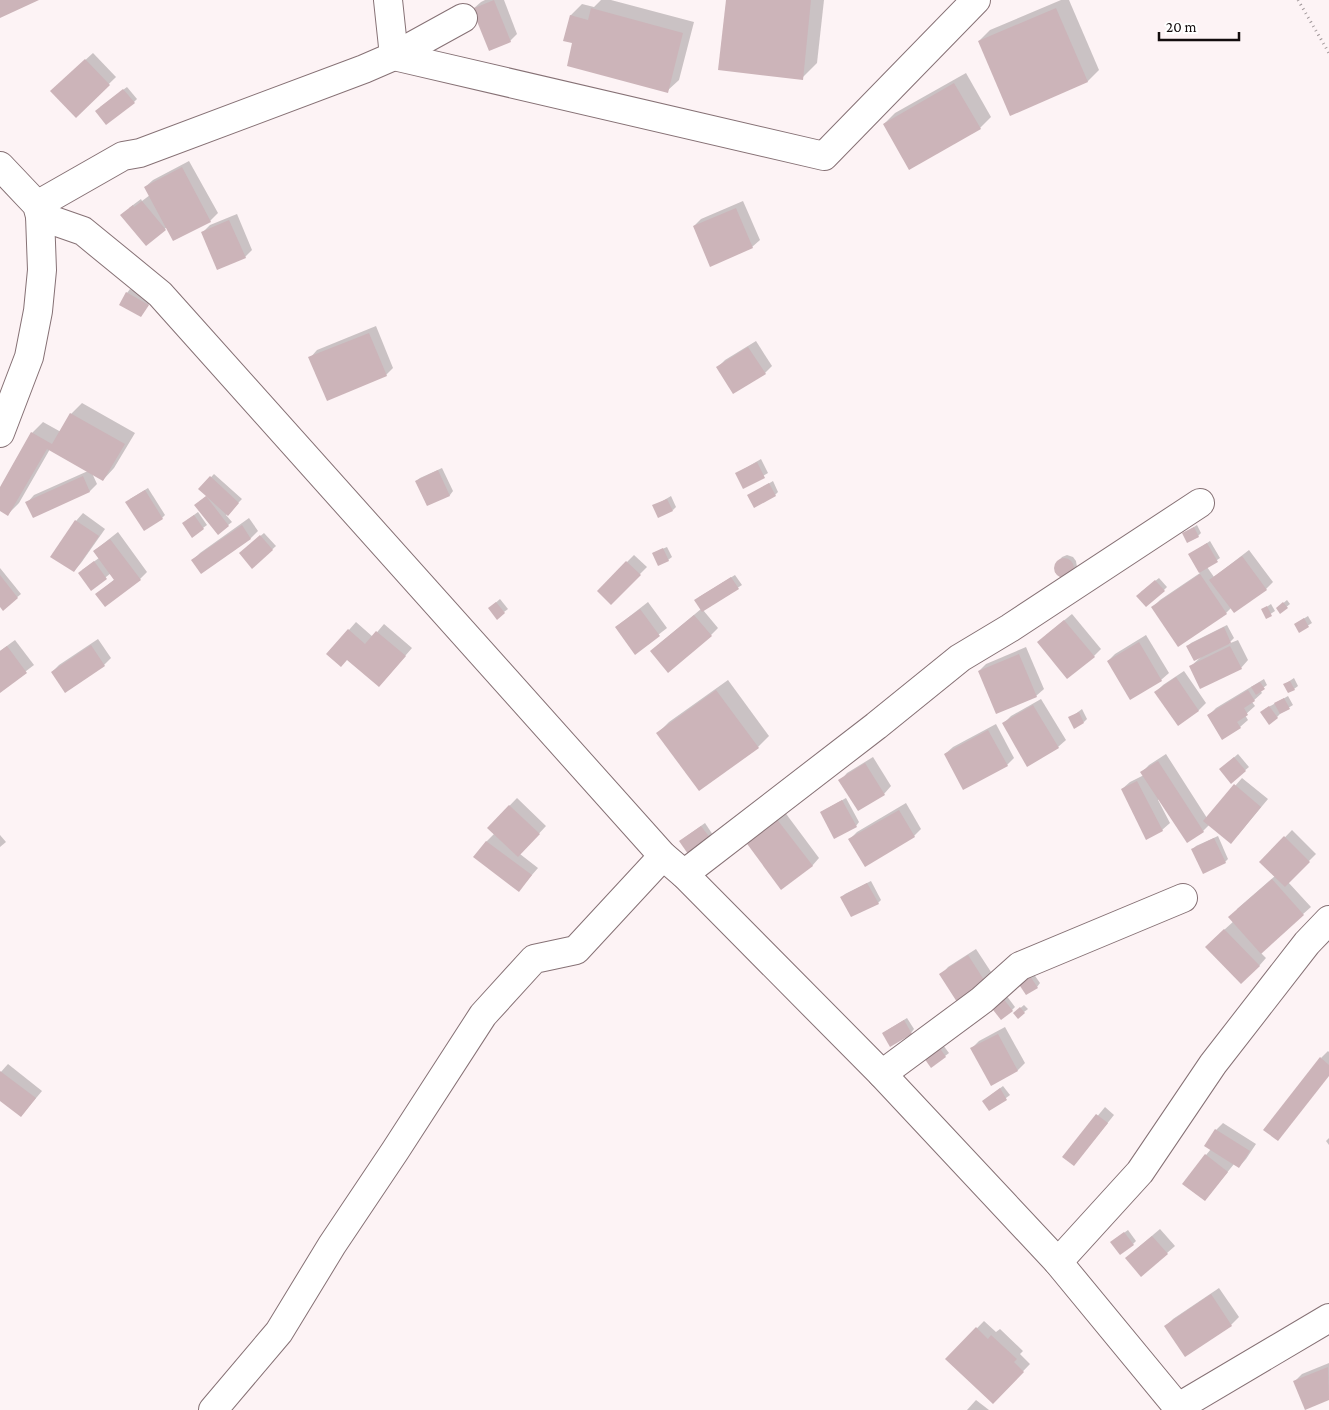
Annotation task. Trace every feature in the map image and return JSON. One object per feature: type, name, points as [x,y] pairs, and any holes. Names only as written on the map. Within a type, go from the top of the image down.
[{"type":"street","points":[[388,0],[394,56]]},
{"type":"street","points":[[394,56],[824,156],[976,0]]},
{"type":"street","points":[[38,211],[123,156],[140,153],[355,73],[394,56],[463,18]]},
{"type":"street","points":[[0,166],[38,211],[83,230],[160,294],[662,856],[684,874],[882,1074],[1058,1262],[1178,1409],[1329,1318]]},
{"type":"street","points":[[0,433],[28,357],[38,311],[42,270],[38,211]]},
{"type":"street","points":[[684,874],[960,658],[1010,628],[1200,503]]},
{"type":"street","points":[[213,1410],[279,1332],[332,1245],[483,1014],[534,959],[576,950],[662,856]]},
{"type":"street","points":[[882,1074],[982,1000],[1020,966],[1183,898]]},
{"type":"street","points":[[1058,1262],[1140,1172],[1213,1064],[1307,943],[1329,920]]},
{"type":"path","points":[[1298,0],[1329,53]]},
{"type":"building","points":[[0,0],[39,0],[0,18]]},
{"type":"building","points":[[494,0],[511,42],[489,51],[472,9]]},
{"type":"building","points":[[726,0],[811,0],[803,80],[718,70]]},
{"type":"building","points":[[591,8],[683,33],[668,93],[567,66],[572,43],[563,41],[570,15],[588,20]]},
{"type":"building","points":[[1056,8],[1088,82],[1010,116],[978,41]]},
{"type":"building","points":[[85,59],[110,85],[76,118],[50,91]]},
{"type":"building","points":[[954,83],[981,129],[909,170],[883,124]]},
{"type":"building","points":[[123,89],[135,103],[106,125],[95,111]]},
{"type":"building","points":[[182,167],[211,222],[173,241],[144,187]]},
{"type":"building","points":[[142,201],[166,230],[146,246],[120,215]]},
{"type":"building","points":[[736,208],[753,248],[710,267],[693,226]]},
{"type":"building","points":[[229,220],[246,258],[217,270],[201,232]]},
{"type":"building","points":[[126,292],[149,305],[141,317],[119,305]]},
{"type":"building","points":[[369,333],[387,376],[327,401],[308,357]]},
{"type":"building","points":[[748,347],[766,374],[733,394],[716,367]]},
{"type":"building","points":[[70,413],[125,444],[103,481],[47,449],[8,516],[0,511],[0,487],[31,432],[52,444]]},
{"type":"building","points":[[757,462],[765,478],[743,489],[735,473]]},
{"type":"building","points":[[438,470],[450,496],[427,506],[415,481]]},
{"type":"building","points":[[83,476],[90,492],[33,518],[25,502]]},
{"type":"building","points":[[210,476],[239,503],[228,516],[198,489]]},
{"type":"building","points":[[769,483],[776,496],[754,508],[747,495]]},
{"type":"building","points":[[145,490],[163,519],[144,531],[125,502]]},
{"type":"building","points":[[206,496],[229,526],[218,535],[194,505]]},
{"type":"building","points":[[667,499],[673,511],[658,518],[652,505]]},
{"type":"building","points":[[194,515],[204,529],[192,538],[182,523]]},
{"type":"building","points":[[75,520],[99,536],[74,572],[50,557]]},
{"type":"building","points":[[242,525],[251,539],[201,574],[191,560]]},
{"type":"building","points":[[1194,527],[1199,537],[1187,543],[1182,533]]},
{"type":"building","points":[[260,535],[273,550],[252,569],[239,553]]},
{"type":"building","points":[[110,539],[141,580],[105,607],[95,594],[114,580],[93,551]]},
{"type":"building","points":[[1207,543],[1218,562],[1199,573],[1188,554]]},
{"type":"building","points":[[663,548],[669,561],[658,566],[652,553]]},
{"type":"building","points":[[1242,556],[1267,590],[1234,613],[1209,580]]},
{"type":"building","points":[[1064,558],[1071,561],[1074,568],[1071,575],[1064,578],[1057,575],[1054,568],[1057,561]]},
{"type":"building","points":[[94,561],[107,579],[91,591],[78,573]]},
{"type":"building","points":[[626,561],[641,575],[611,605],[597,591]]},
{"type":"building","points":[[1200,574],[1227,614],[1178,647],[1151,607]]},
{"type":"building","points":[[0,575],[18,598],[3,611],[0,607]]},
{"type":"building","points":[[731,577],[739,589],[702,612],[694,600]]},
{"type":"building","points":[[1155,580],[1165,591],[1146,607],[1136,596]]},
{"type":"building","points":[[496,602],[505,613],[497,620],[488,608]]},
{"type":"building","points":[[1283,602],[1288,608],[1280,614],[1276,608]]},
{"type":"building","points":[[1267,606],[1272,616],[1266,619],[1261,609]]},
{"type":"building","points":[[640,609],[660,636],[635,655],[615,627]]},
{"type":"building","points":[[694,615],[712,636],[668,673],[650,651]]},
{"type":"building","points":[[1304,618],[1309,627],[1299,633],[1294,624]]},
{"type":"building","points":[[1064,620],[1095,657],[1067,679],[1037,642]]},
{"type":"building","points":[[1224,627],[1231,643],[1194,661],[1186,646]]},
{"type":"building","points":[[348,629],[365,644],[376,631],[406,656],[379,687],[347,660],[341,667],[326,654]]},
{"type":"building","points":[[1139,642],[1162,681],[1130,700],[1107,661]]},
{"type":"building","points":[[91,645],[105,666],[65,693],[51,672]]},
{"type":"building","points":[[7,646],[27,673],[0,693],[0,651]]},
{"type":"building","points":[[1230,646],[1242,669],[1200,689],[1189,666]]},
{"type":"building","points":[[1019,654],[1037,697],[996,714],[978,671]]},
{"type":"building","points":[[1176,677],[1199,711],[1178,726],[1154,692]]},
{"type":"building","points":[[1290,681],[1295,690],[1288,693],[1283,684]]},
{"type":"building","points":[[1260,682],[1265,689],[1256,695],[1251,687]]},
{"type":"building","points":[[716,690],[759,748],[699,791],[656,733]]},
{"type":"building","points":[[1248,690],[1255,701],[1244,708],[1248,715],[1237,722],[1241,728],[1222,740],[1207,715]]},
{"type":"building","points":[[1284,698],[1290,709],[1280,714],[1274,703]]},
{"type":"building","points":[[1033,705],[1059,748],[1027,767],[1002,723]]},
{"type":"building","points":[[1269,706],[1278,718],[1269,725],[1260,712]]},
{"type":"building","points":[[1079,712],[1084,723],[1074,729],[1068,717]]},
{"type":"building","points":[[988,730],[1008,766],[963,790],[944,754]]},
{"type":"building","points":[[1234,757],[1246,771],[1231,784],[1219,769]]},
{"type":"building","points":[[1158,761],[1204,832],[1187,843],[1140,772]]},
{"type":"building","points":[[865,763],[885,795],[858,811],[838,780]]},
{"type":"building","points":[[1137,781],[1163,831],[1146,840],[1121,789]]},
{"type":"building","points":[[1234,784],[1261,807],[1231,844],[1203,821]]},
{"type":"building","points":[[842,800],[857,827],[834,839],[820,812]]},
{"type":"building","points":[[509,805],[540,834],[518,857],[487,828]]},
{"type":"building","points":[[899,810],[915,837],[865,867],[848,839]]},
{"type":"building","points":[[776,818],[813,866],[781,890],[745,841]]},
{"type":"building","points":[[701,826],[711,839],[688,854],[679,841]]},
{"type":"building","points":[[1284,836],[1310,862],[1285,887],[1259,862]]},
{"type":"building","points":[[1214,838],[1226,863],[1203,874],[1191,849]]},
{"type":"building","points":[[486,841],[532,875],[519,892],[473,857]]},
{"type":"building","points":[[1272,879],[1304,915],[1261,954],[1228,917]]},
{"type":"building","points":[[867,883],[879,904],[851,917],[840,897]]},
{"type":"building","points":[[1224,929],[1260,966],[1241,984],[1205,947]]},
{"type":"building","points":[[968,955],[986,983],[957,1002],[939,974]]},
{"type":"building","points":[[1030,976],[1038,988],[1026,995],[1018,983]]},
{"type":"building","points":[[1002,997],[1013,1011],[1001,1020],[990,1006]]},
{"type":"building","points":[[1020,1007],[1025,1013],[1018,1019],[1013,1013]]},
{"type":"building","points":[[904,1020],[912,1034],[890,1047],[882,1033]]},
{"type":"building","points":[[998,1034],[1018,1071],[991,1086],[970,1048]]},
{"type":"building","points":[[939,1047],[946,1057],[931,1068],[924,1058]]},
{"type":"building","points":[[1320,1057],[1329,1065],[1329,1076],[1278,1141],[1263,1130]]},
{"type":"building","points":[[0,1071],[36,1098],[21,1117],[0,1101]]},
{"type":"building","points":[[1000,1088],[1007,1100],[989,1111],[982,1101]]},
{"type":"building","points":[[1096,1114],[1108,1123],[1074,1166],[1062,1157]]},
{"type":"building","points":[[1215,1129],[1250,1151],[1239,1168],[1204,1146]]},
{"type":"building","points":[[1205,1154],[1228,1172],[1205,1201],[1182,1184]]},
{"type":"building","points":[[1124,1232],[1134,1245],[1120,1255],[1110,1242]]},
{"type":"building","points":[[1152,1236],[1168,1254],[1141,1277],[1125,1258]]},
{"type":"building","points":[[1211,1294],[1232,1326],[1185,1357],[1164,1326]]},
{"type":"building","points":[[976,1327],[988,1339],[991,1335],[1017,1359],[1014,1362],[1024,1372],[993,1404],[945,1359]]},
{"type":"building","points":[[1328,1367],[1329,1400],[1305,1410],[1293,1381]]}]
